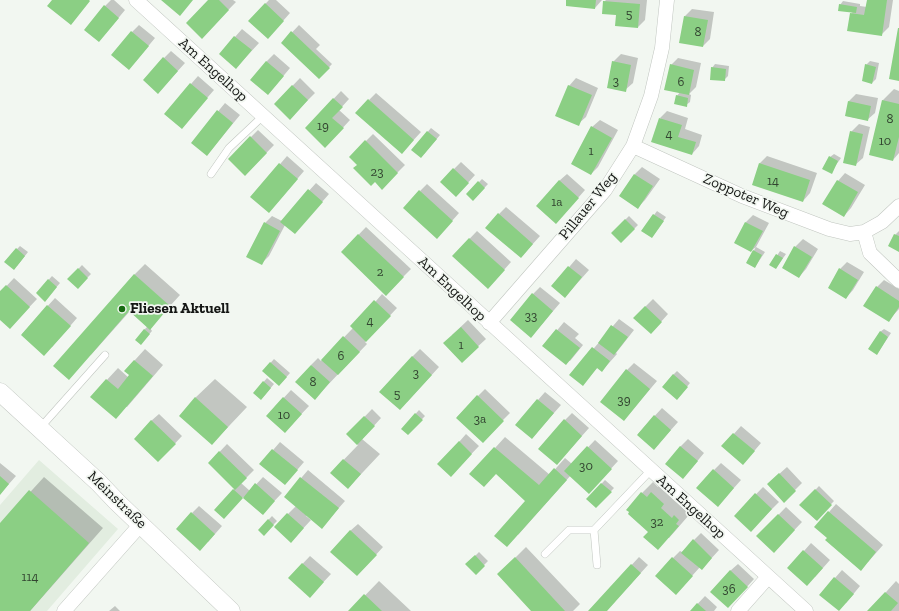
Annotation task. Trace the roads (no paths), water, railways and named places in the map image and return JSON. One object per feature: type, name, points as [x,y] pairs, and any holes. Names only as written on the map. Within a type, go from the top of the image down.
[{"type":"street","name":"Am Engelhop","points":[[136,0],[806,611]]},
{"type":"street","name":"Pillauer Weg","points":[[489,323],[605,190],[633,146],[651,96],[662,48],[667,0]]},
{"type":"street","name":"Zoppoter Weg","points":[[633,146],[742,196],[829,230],[850,234],[864,232],[882,222],[899,206]]},
{"type":"street","points":[[864,232],[870,253],[899,281]]},
{"type":"street","name":"Meinstraße","points":[[0,392],[98,482],[231,611]]},
{"type":"street","points":[[64,611],[140,524]]},
{"type":"street","points":[[738,611],[768,577]]},
{"type":"lane","points":[[211,174],[229,148],[263,116]]},
{"type":"lane","points":[[39,428],[105,355]]},
{"type":"lane","points":[[545,554],[570,530],[594,530],[651,470]]},
{"type":"lane","points":[[594,530],[597,565]]},
{"type":"place","name":"Fliesen Aktuell","points":[[122,309]]}]
